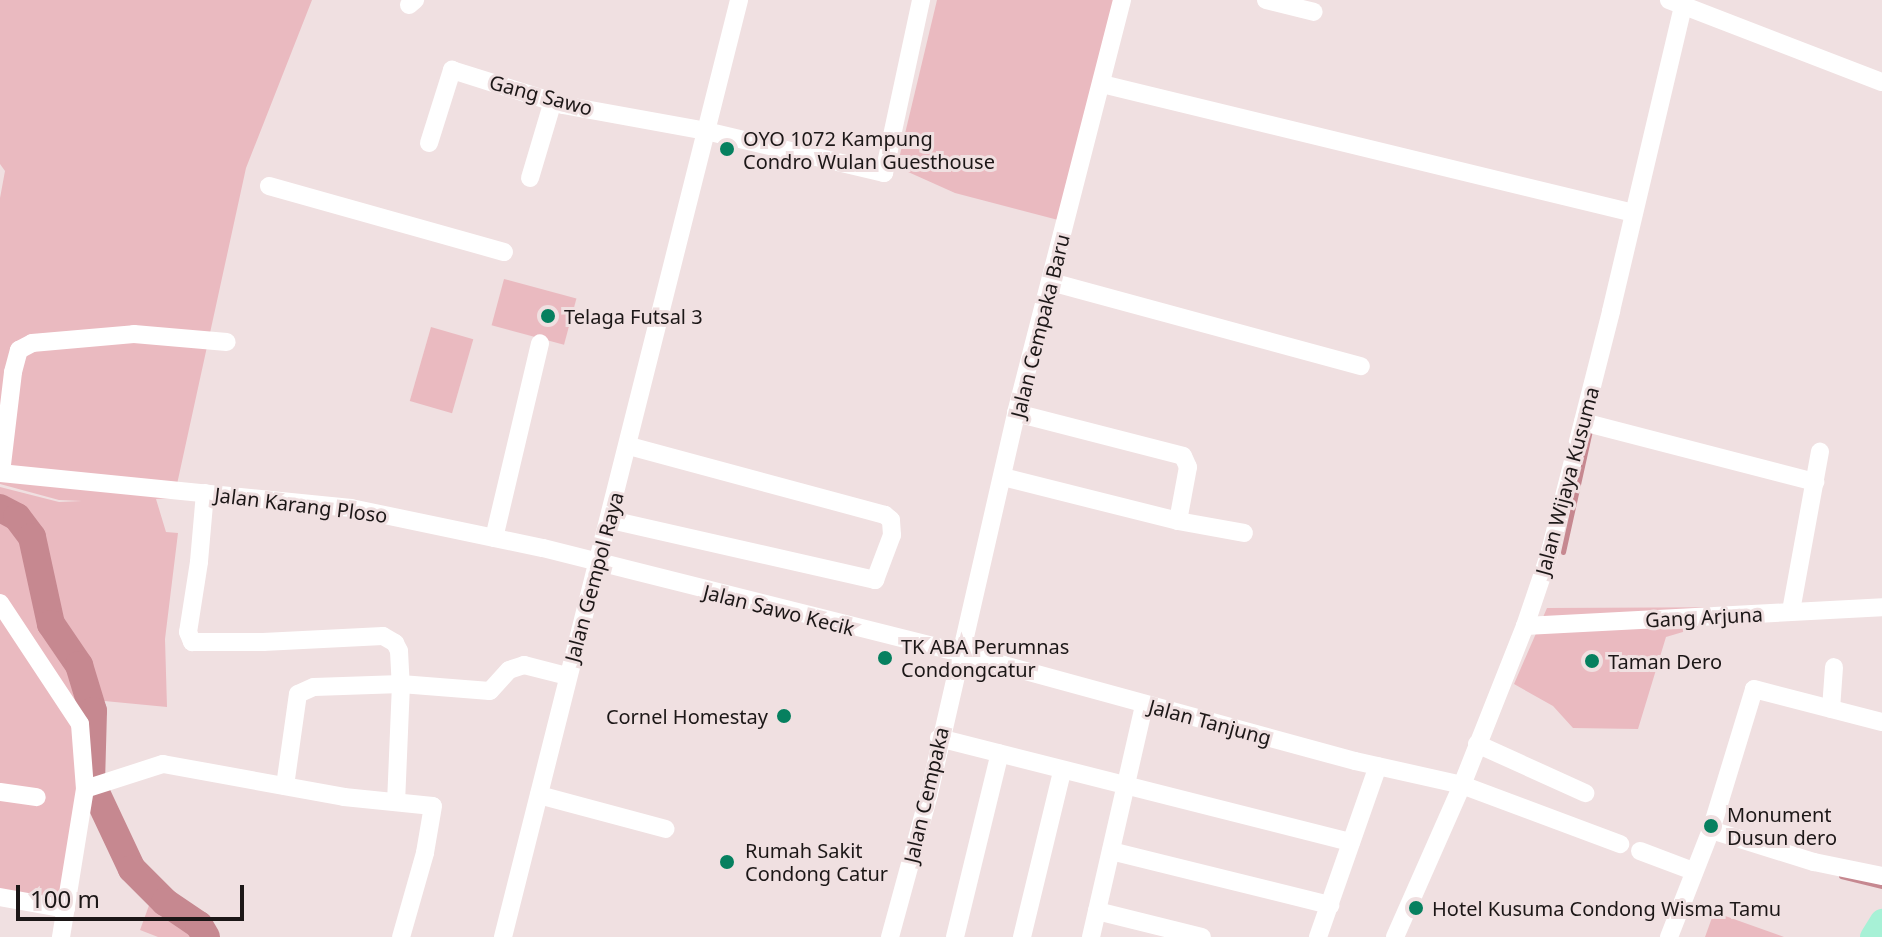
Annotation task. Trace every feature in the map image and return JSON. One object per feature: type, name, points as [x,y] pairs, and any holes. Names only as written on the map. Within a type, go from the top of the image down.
[{"type":"main road","points":[[1872,937],[1882,921]]},
{"type":"street","name":"Jalan Gempol Raya","points":[[503,937],[567,676],[611,520],[739,0]]},
{"type":"street","name":"Gang Sawo","points":[[429,143],[452,70],[553,101],[706,131],[884,173],[921,0]]},
{"type":"street","name":"Jalan Cempaka Baru","points":[[960,653],[1016,413],[1122,0]]},
{"type":"street","points":[[1266,0],[1314,12]]},
{"type":"street","points":[[1676,3],[1882,82]]},
{"type":"street","name":"Jalan Wijaya Kusuma","points":[[1395,937],[1462,785],[1525,626],[1549,555],[1633,213],[1676,3]]},
{"type":"street","points":[[1102,84],[1633,213]]},
{"type":"street","points":[[530,178],[553,101]]},
{"type":"street","points":[[269,186],[504,252]]},
{"type":"street","points":[[1051,282],[1361,366]]},
{"type":"street","points":[[0,473],[13,372],[19,350],[32,343],[134,334],[227,342]]},
{"type":"street","points":[[494,538],[540,343]]},
{"type":"street","points":[[1016,413],[1183,456],[1188,467],[1178,521]]},
{"type":"street","points":[[1583,422],[1815,482]]},
{"type":"street","points":[[611,520],[875,580],[892,535],[891,520],[885,515],[629,446]]},
{"type":"street","points":[[1791,611],[1820,452]]},
{"type":"street","name":"Jalan Karang Ploso","points":[[0,473],[156,491],[351,508],[598,563]]},
{"type":"street","points":[[1003,477],[1178,521],[1244,533]]},
{"type":"street","points":[[205,493],[199,562],[188,632],[192,642],[207,644],[383,636],[395,643],[399,651],[401,684],[396,801]]},
{"type":"street","name":"Jalan Sawo Kecik","points":[[598,563],[960,653]]},
{"type":"street","points":[[0,603],[80,724],[94,786],[61,937]]},
{"type":"street","name":"Gang Arjuna","points":[[1525,626],[1882,607]]},
{"type":"street","name":"Jalan Tanjung","points":[[960,653],[1144,705],[1462,785],[1620,844]]},
{"type":"street","name":"Jalan Cempaka","points":[[890,937],[929,794],[960,653]]},
{"type":"street","points":[[285,786],[298,694],[314,687],[401,684],[490,691],[509,670],[524,665],[567,676]]},
{"type":"street","points":[[1831,709],[1834,667]]},
{"type":"street","points":[[1669,937],[1711,830],[1754,689],[1882,722]]},
{"type":"street","points":[[1091,937],[1144,705]]},
{"type":"street","points":[[939,738],[1062,772],[1351,842]]},
{"type":"street","points":[[1477,744],[1585,793]]},
{"type":"street","points":[[955,937],[1000,753]]},
{"type":"street","points":[[94,786],[163,764],[285,786],[428,804],[435,809],[401,937]]},
{"type":"street","points":[[1318,937],[1378,766]]},
{"type":"street","points":[[1022,937],[1062,772]]},
{"type":"street","points":[[0,792],[37,797]]},
{"type":"street","points":[[539,795],[666,829]]},
{"type":"street","points":[[1711,830],[1814,862],[1882,876]]},
{"type":"street","points":[[1111,851],[1330,905]]},
{"type":"street","points":[[1640,851],[1693,871]]},
{"type":"street","points":[[0,897],[66,909]]},
{"type":"street","points":[[1097,911],[1202,937]]},
{"type":"shaded area","points":[[0,0],[312,0],[246,168],[174,498],[156,499],[166,532],[178,533],[165,639],[167,707],[94,700],[93,711],[87,703],[82,786],[64,904],[0,893],[0,487],[59,502],[82,501],[59,500],[0,484],[0,198],[5,171],[0,164]]},
{"type":"shaded area","points":[[937,0],[1114,0],[1062,221],[955,193],[897,167]]},
{"type":"shaded area","points":[[504,279],[576,298],[564,345],[492,325]]},
{"type":"shaded area","points":[[431,327],[473,339],[452,413],[410,401]]},
{"type":"shaded area","name":"Taman Dero","points":[[1767,607],[1666,637],[1638,729],[1573,728],[1553,706],[1514,684],[1547,608]]},
{"type":"shaded area","points":[[151,900],[196,929],[202,937],[158,937],[140,930]]},
{"type":"shaded area","points":[[1714,912],[1784,937],[1705,937]]},
{"type":"waterway","points":[[1563,552],[1590,430]]},
{"type":"waterway","points":[[0,508],[17,517],[32,537],[51,624],[79,665],[93,711],[91,782],[132,869],[165,902],[199,925],[206,937]]},
{"type":"waterway","points":[[1841,876],[1882,886]]},
{"type":"place","name":"OYO 1072 Kampung Condro Wulan Guesthouse","points":[[727,149]]},
{"type":"place","name":"Telaga Futsal 3","points":[[548,316]]},
{"type":"place","name":"TK ABA Perumnas Condongcatur","points":[[885,658]]},
{"type":"place","name":"Taman Dero","points":[[1592,661]]},
{"type":"place","name":"Cornel Homestay","points":[[784,716]]},
{"type":"place","name":"Monument Dusun dero","points":[[1711,826]]},
{"type":"place","name":"Rumah Sakit Condong Catur","points":[[727,862]]},
{"type":"place","name":"Hotel Kusuma Condong Wisma Tamu","points":[[1416,908]]}]
